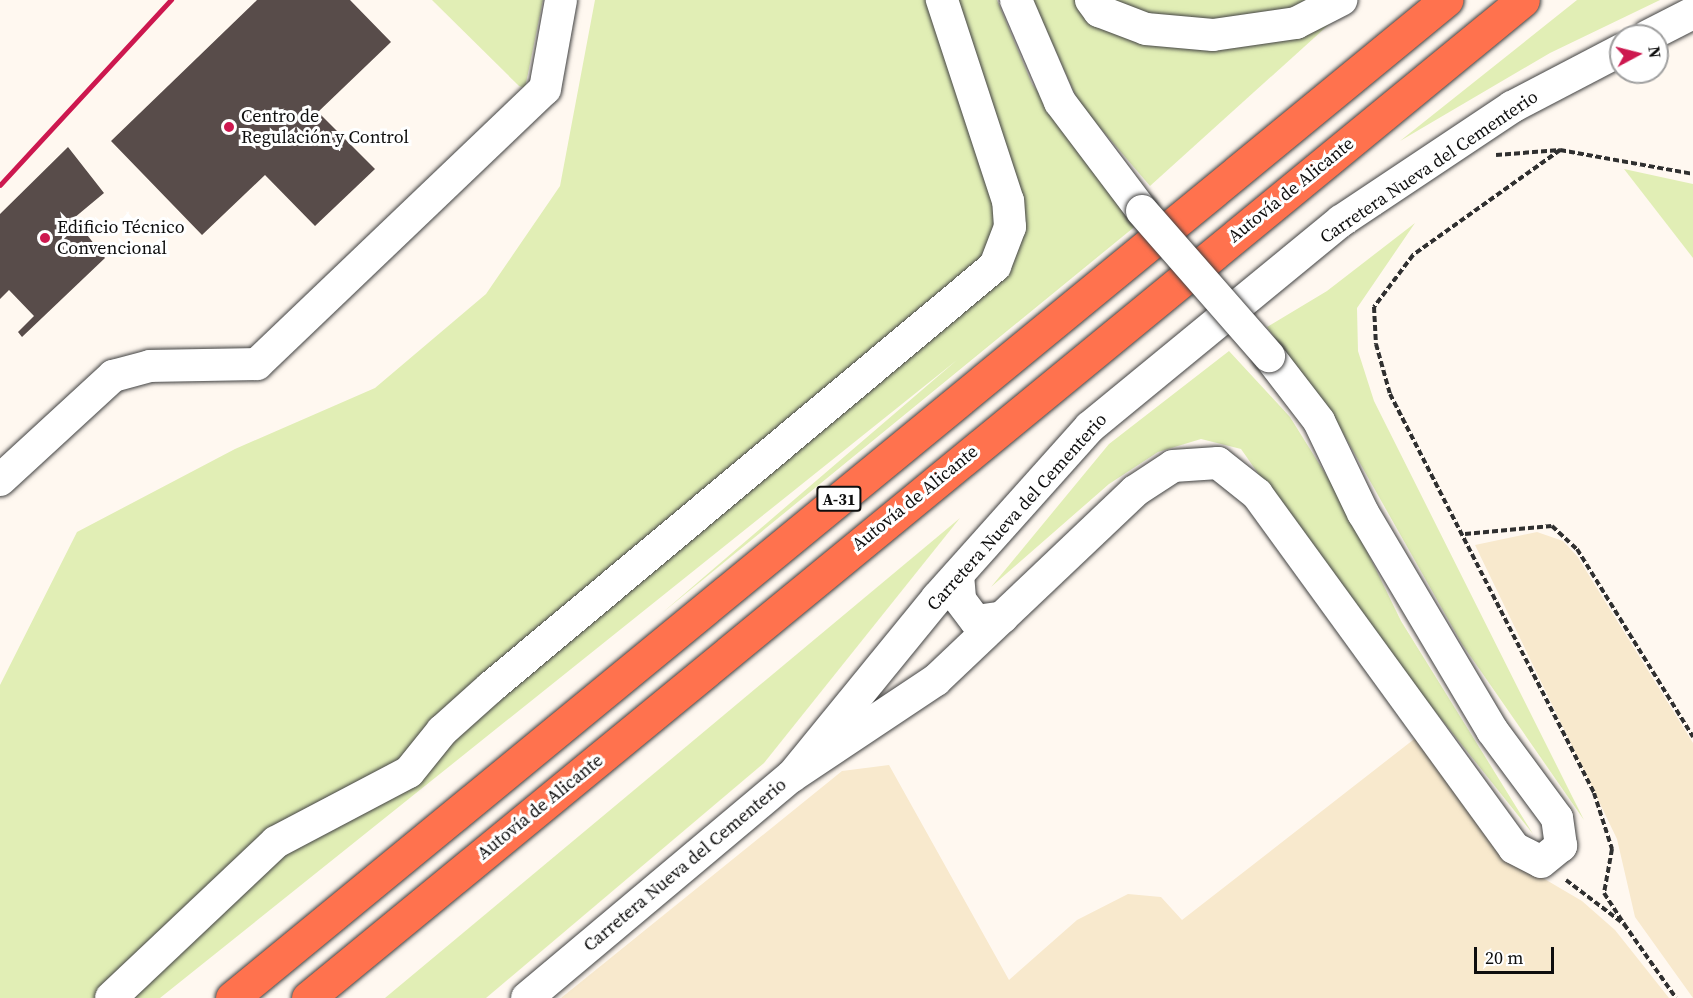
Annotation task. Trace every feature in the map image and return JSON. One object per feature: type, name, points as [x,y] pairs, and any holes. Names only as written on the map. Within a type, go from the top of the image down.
[{"type":"highway","name":"A-31","points":[[232,998],[1446,0]]},
{"type":"highway","name":"Autovía de Alicante","points":[[308,998],[1523,0]]},
{"type":"street","points":[[0,480],[50,423],[80,394],[113,376],[150,366],[257,364],[332,276],[545,89],[561,0]]},
{"type":"street","points":[[111,998],[276,842],[409,772],[442,731],[508,672],[995,266],[1010,227],[1008,201],[942,0]]},
{"type":"street","points":[[792,776],[936,680],[1135,491],[1173,466],[1218,463],[1257,494],[1481,808],[1514,848],[1541,862],[1560,846],[1557,818],[1492,730],[1364,513],[1319,421],[1269,356],[1142,211],[1060,102],[1016,0]]},
{"type":"street","points":[[1091,0],[1100,10],[1146,29],[1213,35],[1296,23],[1341,0]]},
{"type":"street","points":[[1669,25],[1693,13]]},
{"type":"street","name":"Carretera Nueva del Cementerio","points":[[526,998],[792,776],[958,575],[1090,427],[1341,221],[1512,107],[1609,56]]},
{"type":"street","points":[[958,575],[960,600],[976,621],[1002,617]]},
{"type":"path","points":[[1485,158],[1560,150],[1693,174]]},
{"type":"path","points":[[1560,150],[1413,255],[1374,307],[1376,344],[1390,393],[1465,534],[1492,601],[1594,793],[1612,849],[1604,893],[1676,998]]},
{"type":"path","points":[[1465,534],[1552,526],[1577,549],[1693,737]]},
{"type":"path","points":[[1541,862],[1624,924]]},
{"type":"shaded area","points":[[1537,532],[1563,541],[1577,556],[1693,743],[1693,998],[1635,917],[1617,839],[1475,545]]},
{"type":"shaded area","points":[[1422,733],[1536,874],[1582,901],[1615,930],[1669,998],[561,998],[842,771],[889,765],[1009,980],[1077,920],[1128,894],[1161,897],[1182,920]]},
{"type":"green space","points":[[432,0],[543,0],[525,88],[519,86]]},
{"type":"green space","points":[[595,0],[997,0],[1032,84],[1138,224],[662,613],[957,360],[160,998],[0,998],[0,685],[77,532],[235,449],[375,388],[486,294],[560,186]]},
{"type":"green space","points":[[1033,0],[1356,0],[1150,186],[1079,103]]},
{"type":"green space","points":[[1577,0],[1660,0],[1550,53],[1400,141]]},
{"type":"green space","points":[[1624,169],[1693,184],[1693,258]]},
{"type":"green space","points":[[1415,223],[1357,308],[1358,351],[1374,401],[1584,820],[1462,644],[1339,426],[1267,327],[1327,291]]},
{"type":"green space","points":[[1229,351],[1290,417],[1343,502],[1401,621],[1533,834],[1348,602],[1241,449],[1201,439],[1158,452],[1109,484],[991,587],[1109,444]]},
{"type":"green space","points":[[960,518],[764,763],[486,998],[385,998]]},
{"type":"building","name":"Centro de Regulación y Control","points":[[257,0],[350,0],[391,42],[318,112],[375,169],[315,226],[265,175],[202,235],[111,141]]},
{"type":"building","name":"Edificio Técnico Convencional","points":[[68,147],[104,193],[74,218],[105,258],[22,337],[18,332],[34,316],[9,290],[0,299],[0,214]]},
{"type":"railway","points":[[0,185],[171,0]]},
{"type":"place","name":"Centro de Regulación y Control","points":[[229,127]]},
{"type":"place","name":"Edificio Técnico Convencional","points":[[45,238]]}]
